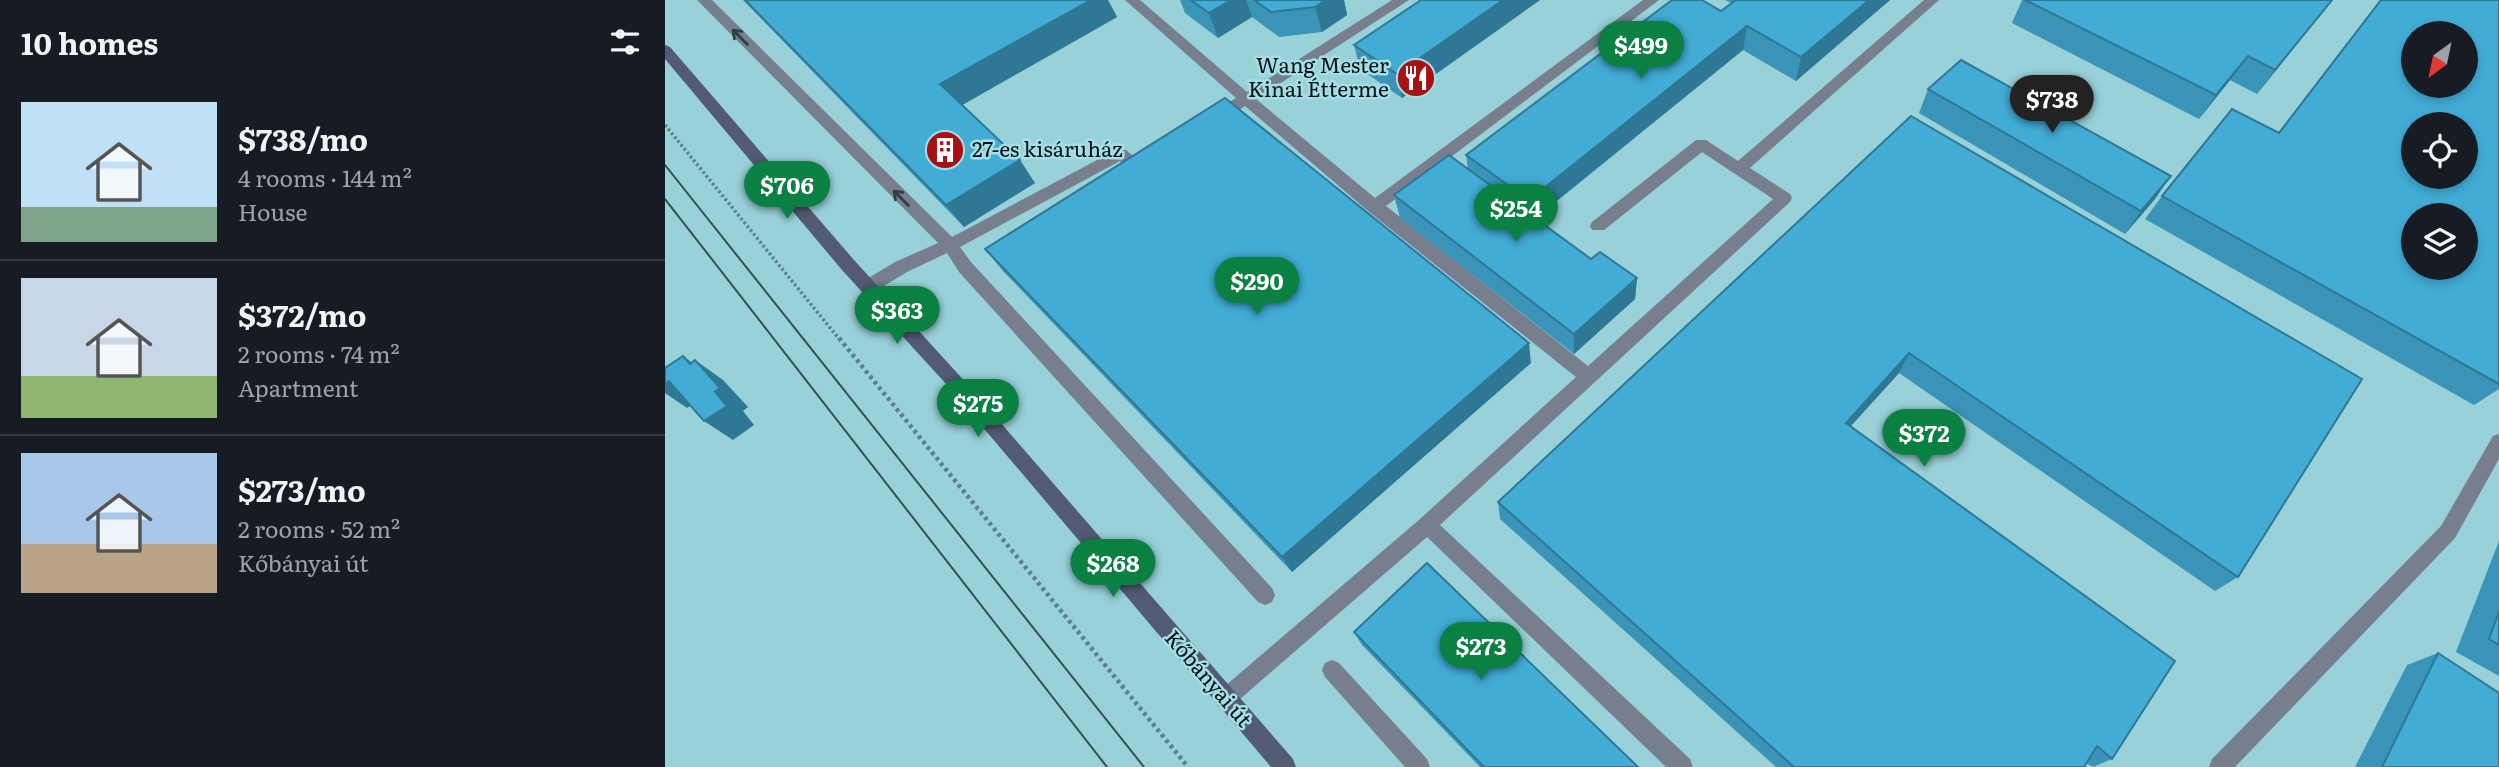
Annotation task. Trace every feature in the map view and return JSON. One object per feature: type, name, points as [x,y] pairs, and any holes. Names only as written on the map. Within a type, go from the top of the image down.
[{"type":"main road","name":"Kőbányai út","points":[[665,51],[868,287],[953,380],[1285,767]]},
{"type":"lane","points":[[704,0],[950,245],[965,267],[1265,595]]},
{"type":"lane","points":[[1132,0],[1244,99],[1374,207],[1588,377]]},
{"type":"lane","points":[[1202,127],[1402,0]]},
{"type":"lane","points":[[1374,207],[1652,0]]},
{"type":"lane","points":[[1739,169],[1932,0]]},
{"type":"lane","points":[[1225,699],[1427,525],[1784,198],[1701,144],[1598,226]]},
{"type":"lane","points":[[868,287],[901,267],[950,245],[1121,153],[1138,168],[1159,154]]},
{"type":"lane","points":[[2220,767],[2448,532],[2499,442]]},
{"type":"lane","points":[[1427,525],[1682,767]]},
{"type":"lane","points":[[1332,670],[1419,767]]},
{"type":"path","points":[[665,125],[1188,767]]},
{"type":"building","points":[[745,0],[1091,0],[940,84],[1020,160],[946,205]]},
{"type":"building","points":[[1191,0],[1231,0],[1209,13]]},
{"type":"building","points":[[1254,0],[1326,0],[1315,7],[1271,12]]},
{"type":"building","points":[[1421,0],[1503,0],[1397,74],[1354,45]]},
{"type":"building","points":[[1672,0],[1702,0],[1721,11],[1736,0],[1869,0],[1801,57],[1747,26],[1529,200],[1466,155]]},
{"type":"building","points":[[2025,0],[2332,0],[2275,70],[2248,56],[2216,95]]},
{"type":"building","points":[[2381,0],[2499,0],[2499,384],[2162,196],[2232,109],[2279,133]]},
{"type":"building","points":[[1961,60],[2171,176],[2141,211],[1928,89]]},
{"type":"building","points":[[1225,98],[1529,343],[1282,557],[985,249]]},
{"type":"building","points":[[1911,116],[2362,379],[2238,577],[1909,353],[1846,423],[2175,661],[2112,759],[2097,746],[2084,767],[1794,767],[1498,502]]},
{"type":"building","points":[[1449,155],[1591,259],[1600,252],[1637,278],[1574,334],[1394,195]]},
{"type":"building","points":[[683,356],[690,364],[695,360],[720,388],[715,392],[727,406],[704,421],[669,381],[665,384],[665,368]]},
{"type":"building","points":[[1427,563],[1638,767],[1484,767],[1354,632]]},
{"type":"building","points":[[2499,612],[2499,645],[2489,639]]},
{"type":"building","points":[[2438,653],[2499,693],[2499,767],[2382,767]]},
{"type":"tram line","points":[[665,165],[1144,767]]},
{"type":"tram line","points":[[665,199],[1107,767]]},
{"type":"place","name":"Wang Mester Kinai Étterme","points":[[1416,78]]},
{"type":"place","name":"27-es kisáruház","points":[[945,150]]}]
